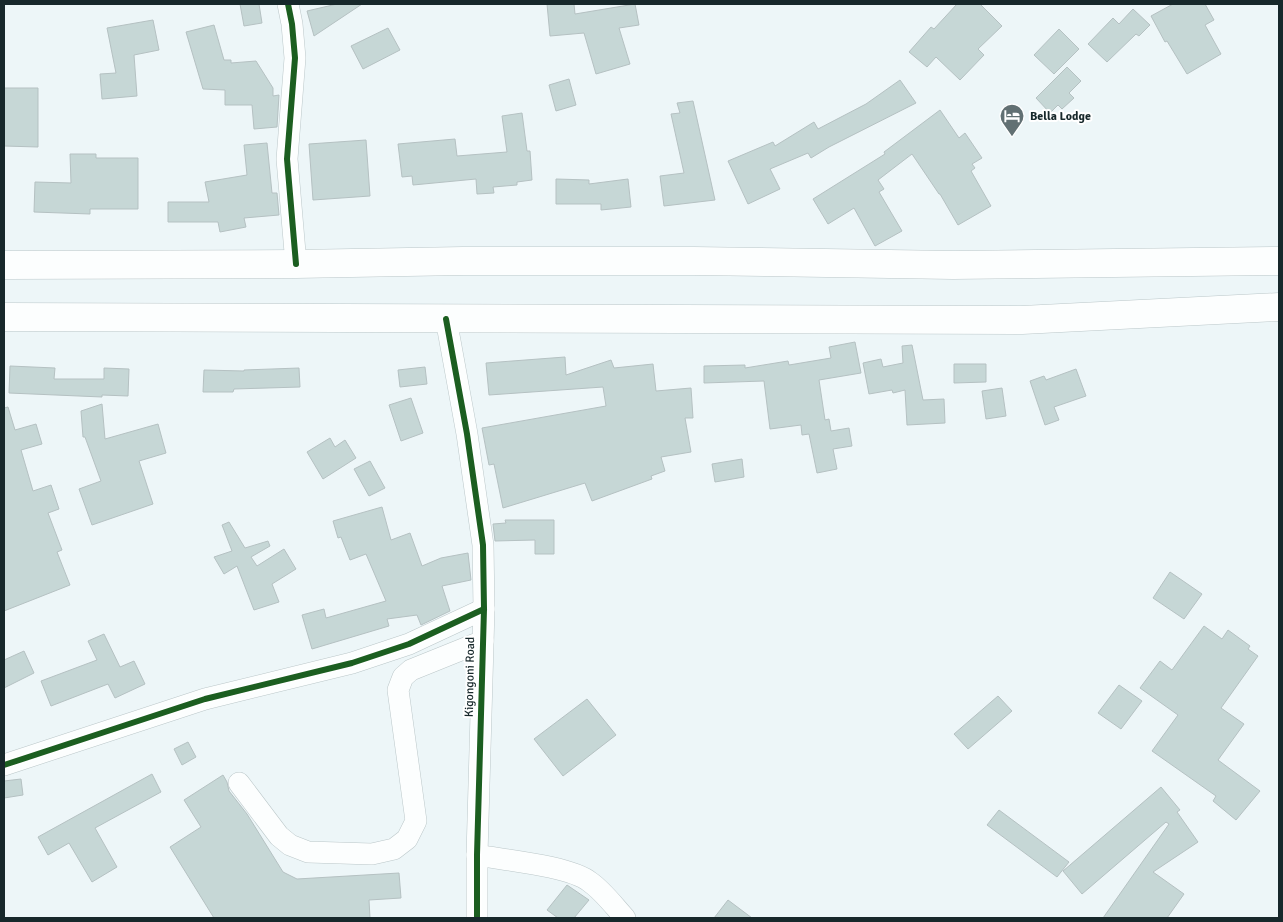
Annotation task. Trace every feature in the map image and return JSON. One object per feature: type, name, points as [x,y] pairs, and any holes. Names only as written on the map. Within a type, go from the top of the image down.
[{"type":"highway","points":[[4,265],[296,264],[464,261],[953,264],[1279,261]]},
{"type":"highway","points":[[4,317],[1022,320],[1279,307]]},
{"type":"street","points":[[288,4],[295,58],[287,159],[296,264]]},
{"type":"street","name":"Kigongoni Road","points":[[446,319],[467,434],[483,545],[484,609],[477,918]]},
{"type":"street","points":[[4,766],[205,699],[352,663],[409,644],[484,609]]},
{"type":"street","points":[[239,783],[278,836],[290,845],[308,852],[372,854],[394,849],[407,840],[416,820],[398,690],[403,677],[411,670],[482,641]]},
{"type":"street","points":[[477,855],[574,873],[590,881],[625,918]]},
{"type":"building","points":[[240,4],[259,4],[262,23],[244,26]]},
{"type":"building","points":[[337,4],[362,4],[314,36],[307,11]]},
{"type":"building","points":[[547,4],[574,4],[575,14],[635,4],[639,25],[619,28],[630,64],[596,74],[584,33],[550,36]]},
{"type":"building","points":[[957,4],[980,4],[1002,26],[978,49],[984,55],[960,80],[936,57],[927,67],[909,52],[931,27],[934,29]]},
{"type":"building","points":[[1173,4],[1205,4],[1214,20],[1205,25],[1221,54],[1187,74],[1167,41],[1165,42],[1151,16]]},
{"type":"building","points":[[1133,9],[1150,25],[1139,36],[1136,34],[1107,62],[1088,44],[1113,18],[1119,24]]},
{"type":"building","points":[[153,20],[159,50],[134,55],[137,96],[102,99],[100,74],[116,73],[107,28]]},
{"type":"building","points":[[214,25],[224,60],[231,60],[231,63],[256,61],[273,88],[273,96],[279,95],[277,127],[254,129],[252,105],[225,105],[225,90],[203,89],[186,32]]},
{"type":"building","points":[[388,28],[400,50],[363,69],[351,46]]},
{"type":"building","points":[[1059,29],[1079,49],[1054,74],[1034,55]]},
{"type":"building","points":[[1067,67],[1081,81],[1069,93],[1074,98],[1062,109],[1058,105],[1050,113],[1036,98]]},
{"type":"building","points":[[569,79],[576,105],[556,111],[549,85]]},
{"type":"building","points":[[900,80],[916,103],[811,158],[808,153],[770,169],[780,189],[748,204],[728,161],[773,142],[775,146],[814,122],[818,129],[866,104]]},
{"type":"building","points":[[4,88],[38,88],[38,147],[4,146]]},
{"type":"building","points":[[693,101],[715,200],[664,206],[660,176],[684,173],[671,114],[680,113],[677,103]]},
{"type":"building","points":[[940,110],[959,138],[965,133],[982,158],[972,164],[975,168],[971,171],[991,206],[958,225],[940,194],[912,154],[878,180],[884,189],[879,192],[902,231],[875,246],[854,208],[828,224],[813,199],[885,154],[884,152]]},
{"type":"building","points":[[522,113],[527,151],[530,151],[532,180],[517,182],[517,185],[493,187],[494,193],[477,194],[476,179],[413,185],[412,176],[402,177],[398,144],[455,139],[457,156],[507,152],[502,116]]},
{"type":"building","points":[[366,140],[370,196],[313,200],[309,144]]},
{"type":"building","points":[[267,143],[272,193],[277,193],[279,215],[244,218],[246,227],[220,232],[218,222],[168,222],[168,202],[209,202],[205,182],[247,175],[244,145]]},
{"type":"building","points":[[70,154],[96,154],[96,158],[138,158],[138,209],[90,209],[90,214],[34,212],[35,182],[71,183]]},
{"type":"building","points":[[556,179],[589,180],[589,184],[628,179],[631,207],[601,210],[601,204],[556,204]]},
{"type":"building","points":[[855,342],[861,373],[819,380],[825,420],[829,419],[831,431],[849,428],[852,446],[833,449],[837,469],[817,473],[809,434],[802,435],[801,425],[770,429],[764,381],[704,383],[704,366],[745,365],[745,368],[788,361],[789,365],[831,358],[829,347]]},
{"type":"building","points":[[912,345],[923,400],[944,399],[945,423],[907,425],[905,390],[893,393],[892,390],[869,394],[863,363],[881,359],[883,367],[903,363],[902,346]]},
{"type":"building","points":[[565,357],[566,375],[611,360],[614,368],[653,364],[656,391],[691,388],[693,418],[685,418],[691,452],[661,457],[665,471],[651,476],[652,479],[592,501],[585,483],[503,508],[494,464],[489,465],[482,428],[606,406],[603,387],[489,395],[486,363]]},
{"type":"building","points":[[954,364],[986,364],[986,382],[954,383]]},
{"type":"building","points":[[10,366],[55,368],[54,379],[104,379],[104,368],[129,369],[128,396],[102,395],[102,397],[9,393]]},
{"type":"building","points":[[425,367],[427,384],[400,387],[398,370]]},
{"type":"building","points":[[299,368],[300,387],[234,389],[233,392],[203,392],[204,370],[244,371]]},
{"type":"building","points":[[1076,369],[1086,396],[1054,407],[1059,420],[1045,425],[1030,381],[1044,376],[1046,380]]},
{"type":"building","points":[[1002,388],[1006,416],[986,419],[982,391]]},
{"type":"building","points":[[411,398],[423,433],[401,441],[389,405]]},
{"type":"building","points":[[102,404],[105,439],[158,424],[166,453],[139,461],[153,504],[92,525],[79,489],[101,481],[85,437],[83,437],[81,411]]},
{"type":"building","points":[[8,407],[15,430],[36,424],[42,444],[21,450],[33,491],[51,485],[59,509],[48,513],[62,550],[57,552],[70,585],[4,611],[4,408]]},
{"type":"building","points":[[330,438],[335,447],[345,440],[356,458],[323,479],[307,452]]},
{"type":"building","points":[[742,459],[744,477],[715,482],[712,464]]},
{"type":"building","points":[[370,461],[385,488],[369,496],[354,469]]},
{"type":"building","points":[[382,507],[391,540],[410,533],[422,566],[441,558],[468,553],[471,580],[442,586],[450,611],[421,625],[417,615],[387,619],[389,626],[312,649],[302,615],[324,609],[326,618],[386,601],[366,554],[350,560],[341,537],[338,538],[333,521]]},
{"type":"building","points":[[505,520],[554,520],[554,554],[535,554],[535,540],[495,541],[493,524],[506,523]]},
{"type":"building","points":[[229,522],[245,548],[268,541],[270,546],[251,557],[257,566],[284,549],[296,569],[272,584],[279,602],[254,610],[237,566],[224,574],[214,557],[232,551],[222,525]]},
{"type":"building","points":[[1170,572],[1202,594],[1184,619],[1153,598]]},
{"type":"building","points":[[1204,626],[1222,639],[1228,630],[1250,646],[1248,649],[1258,656],[1221,708],[1244,724],[1218,760],[1260,791],[1236,820],[1213,801],[1216,796],[1152,751],[1178,715],[1140,688],[1160,661],[1172,670]]},
{"type":"building","points":[[104,634],[120,667],[134,661],[145,684],[115,698],[108,684],[51,706],[41,681],[97,660],[88,641]]},
{"type":"building","points":[[24,651],[34,673],[4,688],[4,660]]},
{"type":"building","points":[[1119,685],[1142,701],[1121,729],[1098,713]]},
{"type":"building","points":[[998,696],[1012,711],[968,749],[954,734]]},
{"type":"building","points":[[587,699],[616,735],[563,776],[534,739]]},
{"type":"building","points":[[188,742],[196,757],[182,765],[174,749]]},
{"type":"building","points":[[152,774],[161,792],[95,828],[117,867],[92,882],[69,843],[48,855],[38,837]]},
{"type":"building","points":[[223,775],[229,791],[247,814],[283,872],[297,879],[399,873],[401,898],[369,900],[370,918],[214,918],[170,847],[201,827],[184,800]]},
{"type":"building","points":[[21,779],[23,795],[4,798],[4,781]]},
{"type":"building","points":[[1161,787],[1180,810],[1177,812],[1198,842],[1153,872],[1184,894],[1167,918],[1103,918],[1169,824],[1166,822],[1082,894],[1063,871]]},
{"type":"building","points":[[999,810],[1069,862],[1057,877],[987,825]]},
{"type":"building","points":[[567,885],[589,900],[574,918],[558,918],[547,910]]},
{"type":"building","points":[[728,900],[752,918],[714,918]]},
{"type":"cycle path","points":[[288,4],[295,58],[287,159],[296,264]]},
{"type":"cycle path","points":[[446,319],[467,434],[483,545],[484,609],[477,918]]},
{"type":"cycle path","points":[[4,765],[205,699],[352,663],[409,644],[484,609]]},
{"type":"place","name":"Bella Lodge","points":[[1012,137]]}]
